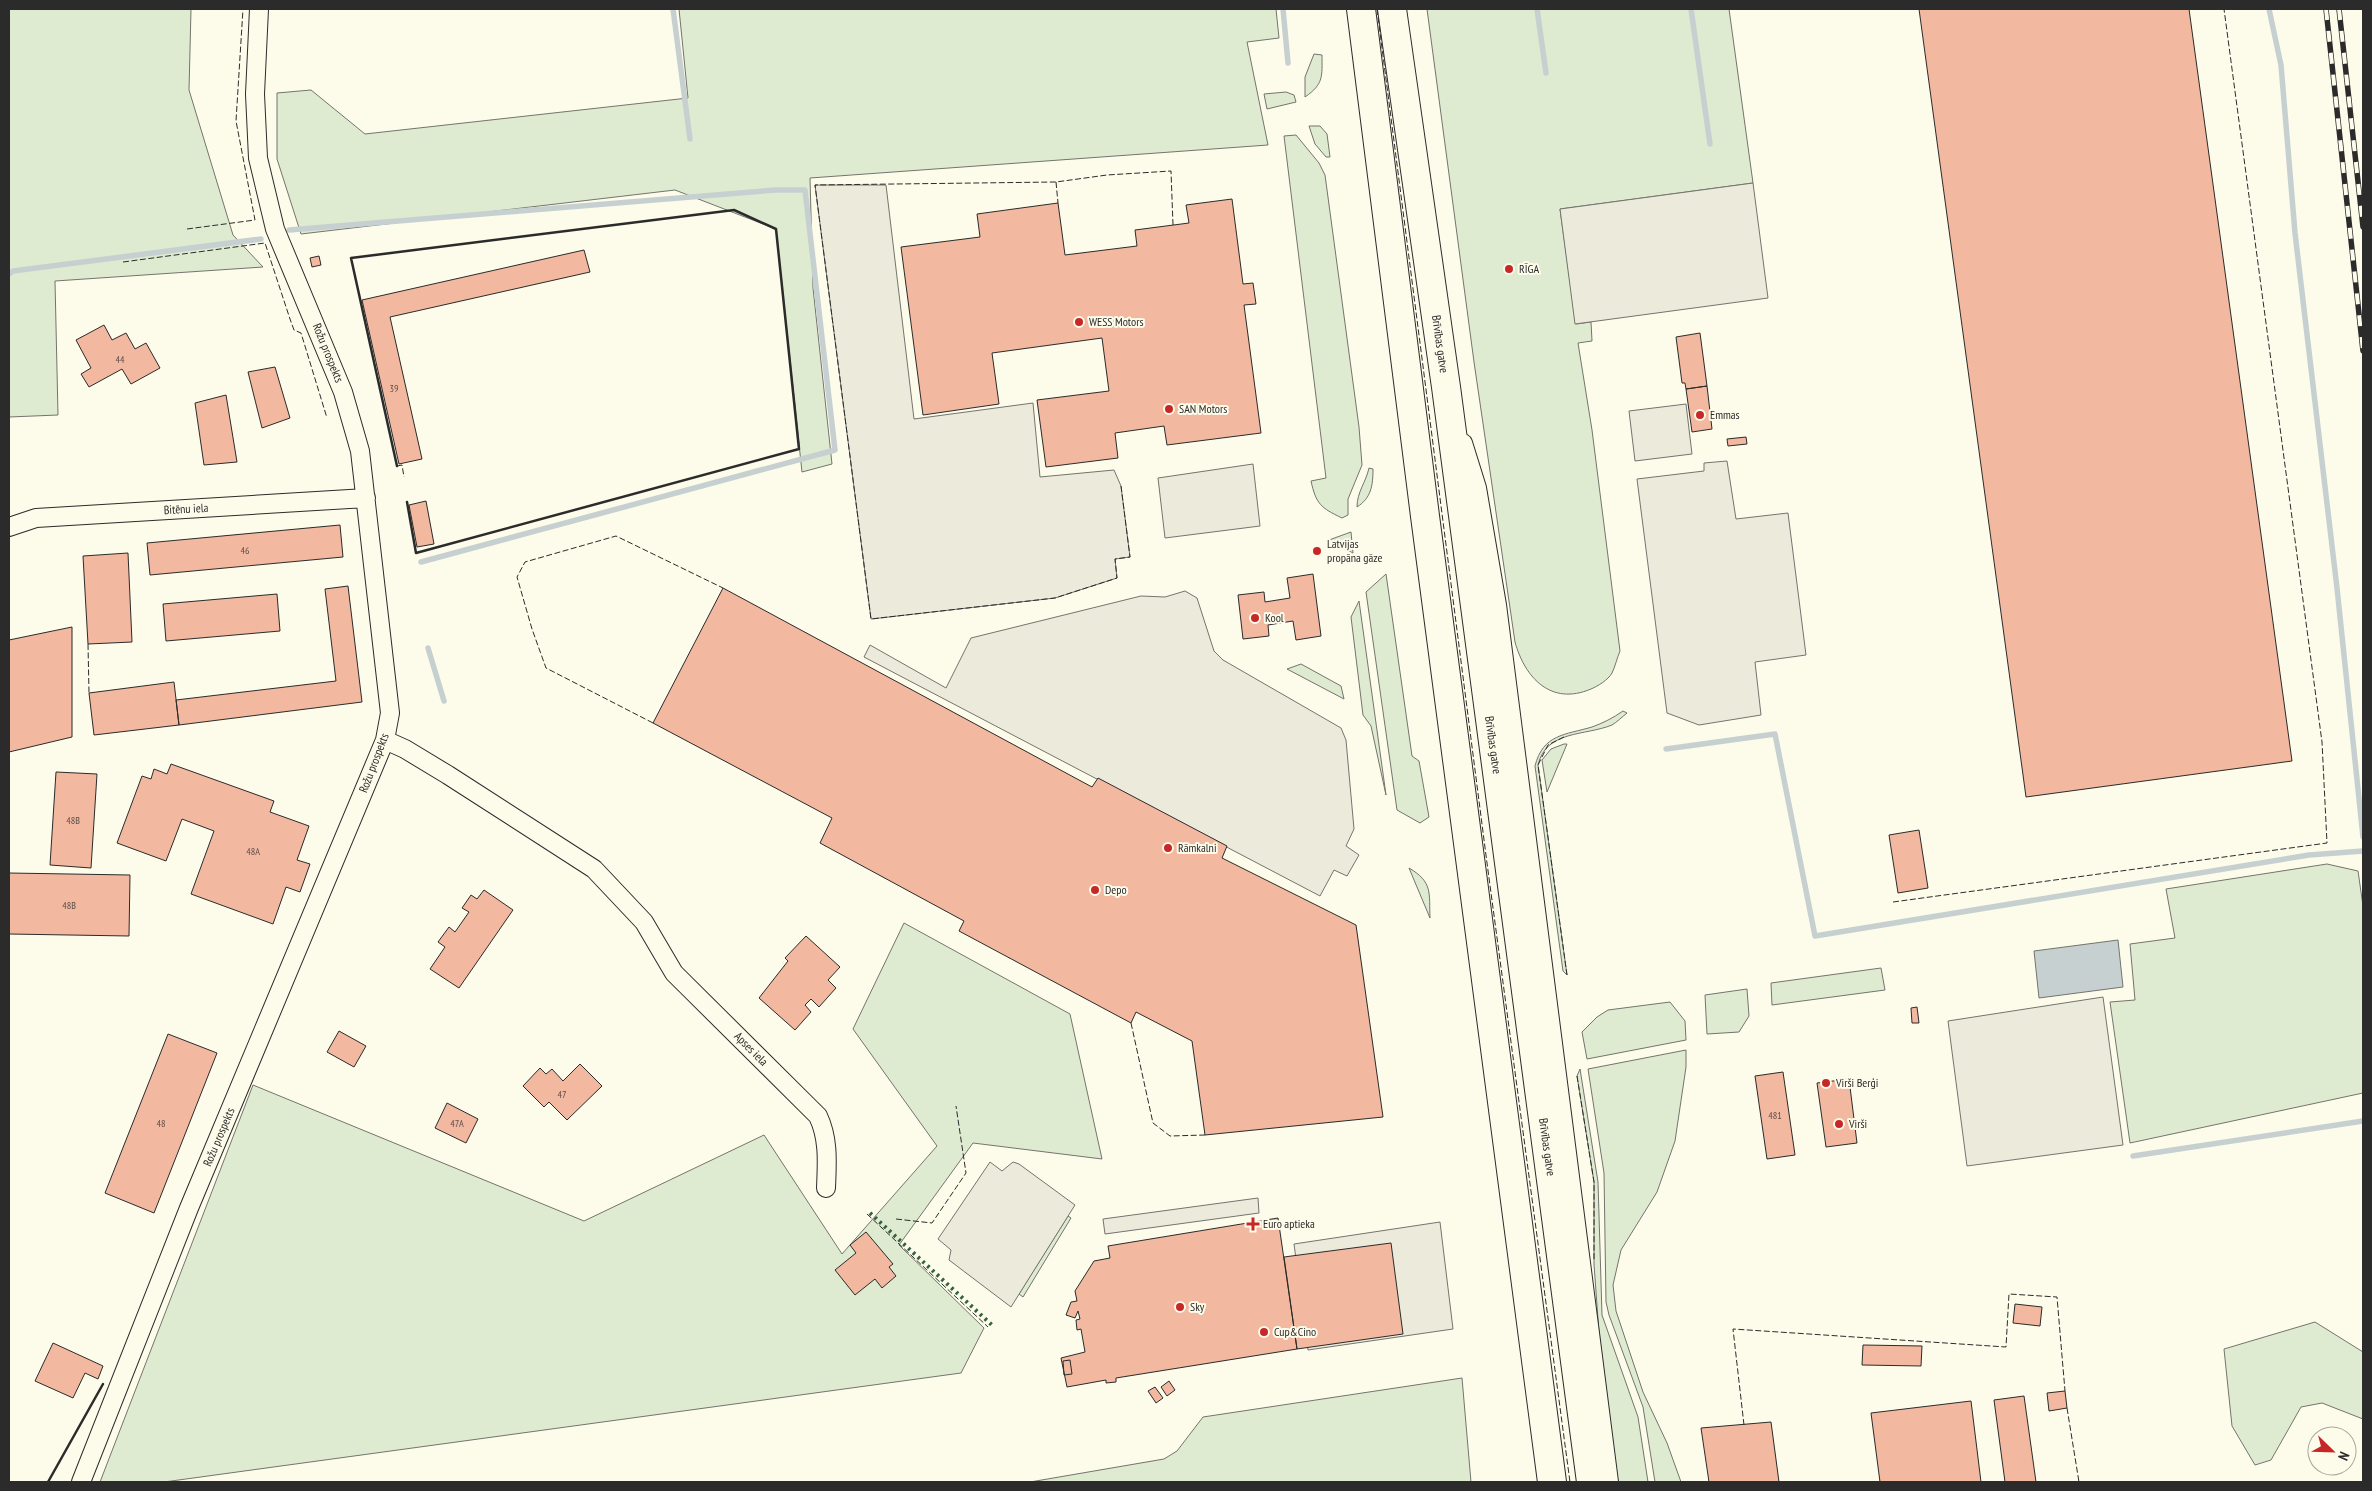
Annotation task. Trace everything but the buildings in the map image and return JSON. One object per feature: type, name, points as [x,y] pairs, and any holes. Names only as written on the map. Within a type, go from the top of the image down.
[{"type":"highway","points":[[1361,9],[1425,516],[1552,1482]]},
{"type":"highway","name":"Brīvības gatve","points":[[1392,9],[1446,387],[1592,1482]]},
{"type":"street","name":"Rožu prospekts","points":[[81,1482],[189,1208],[385,740],[390,713],[360,451],[343,392],[275,229],[258,158],[255,94],[259,9]]},
{"type":"street","points":[[1446,387],[1477,488],[1497,605],[1609,1482]]},
{"type":"street","name":"Bitēnu iela","points":[[9,527],[36,518],[366,498]]},
{"type":"street","name":"Apses iela","points":[[385,740],[405,748],[441,770],[594,869],[644,922],[674,973],[818,1116],[825,1130],[827,1152],[826,1188]]},
{"type":"green space","points":[[9,9],[191,9],[189,90],[233,235],[263,267],[55,281],[58,415],[9,417]]},
{"type":"green space","points":[[679,9],[1276,9],[1279,38],[1247,42],[1268,145],[810,178],[813,288],[832,464],[802,472],[776,229],[675,190],[301,234],[277,159],[277,93],[311,90],[365,134],[688,98]]},
{"type":"green space","points":[[1427,9],[1729,9],[1753,183],[1560,209],[1576,324],[1591,322],[1592,341],[1578,343],[1592,430],[1620,651],[1613,671],[1608,678],[1594,688],[1577,693],[1564,694],[1552,691],[1542,685],[1525,667],[1515,642],[1474,362]]},
{"type":"green space","points":[[1314,54],[1322,55],[1321,79],[1316,88],[1305,97],[1305,77]]},
{"type":"green space","points":[[1286,92],[1294,95],[1296,102],[1267,109],[1264,94]]},
{"type":"green space","points":[[1309,126],[1320,126],[1327,134],[1330,157],[1326,157],[1315,144]]},
{"type":"green space","points":[[1296,135],[1319,163],[1325,175],[1359,427],[1362,465],[1348,499],[1348,515],[1342,518],[1320,504],[1311,481],[1326,478],[1284,136]]},
{"type":"green space","points":[[1369,468],[1373,469],[1370,491],[1365,500],[1357,507],[1358,497]]},
{"type":"green space","points":[[1351,532],[1353,553],[1341,547],[1329,549],[1329,540]]},
{"type":"green space","points":[[1386,574],[1412,756],[1419,761],[1429,817],[1420,823],[1397,810],[1366,592]]},
{"type":"green space","points":[[1359,601],[1386,795],[1371,726],[1363,715],[1351,617]]},
{"type":"green space","points":[[1301,664],[1341,686],[1344,699],[1287,669]]},
{"type":"green space","points":[[1623,711],[1627,713],[1612,725],[1558,740],[1542,754],[1538,765],[1567,975],[1563,971],[1535,766],[1543,748],[1549,742],[1564,734],[1600,724]]},
{"type":"green space","points":[[1567,744],[1547,792],[1542,760],[1551,749]]},
{"type":"green space","points":[[2327,864],[2358,871],[2363,906],[2363,1093],[2130,1143],[2110,1002],[2135,1000],[2130,944],[2175,938],[2166,889]]},
{"type":"green space","points":[[1409,868],[1417,873],[1426,883],[1429,895],[1430,918]]},
{"type":"green space","points":[[904,923],[1070,1014],[1102,1159],[973,1143],[899,1245],[984,1328],[961,1373],[164,1482],[100,1482],[253,1085],[584,1221],[764,1135],[842,1254],[937,1146],[853,1029]]},
{"type":"green space","points":[[1881,968],[1885,990],[1772,1005],[1771,983]]},
{"type":"green space","points":[[1747,989],[1749,1016],[1739,1032],[1707,1034],[1705,995]]},
{"type":"green space","points":[[1670,1002],[1685,1021],[1686,1040],[1587,1059],[1582,1032],[1597,1017],[1608,1010]]},
{"type":"green space","points":[[1686,1050],[1686,1067],[1675,1141],[1657,1192],[1621,1250],[1613,1285],[1616,1311],[1643,1392],[1667,1443],[1681,1482],[1655,1482],[1643,1407],[1606,1302],[1604,1173],[1588,1069]]},
{"type":"green space","points":[[1580,1069],[1598,1182],[1602,1315],[1638,1417],[1648,1482],[1617,1482],[1600,1347],[1594,1264],[1594,1182],[1577,1076]]},
{"type":"green space","points":[[1068,1216],[1071,1218],[1023,1297],[1019,1294]]},
{"type":"green space","points":[[2315,1322],[2363,1352],[2363,1419],[2322,1403],[2301,1407],[2271,1460],[2255,1465],[2232,1426],[2224,1349]]},
{"type":"green space","points":[[1462,1378],[1471,1482],[1030,1482],[1164,1459],[1177,1451],[1203,1417]]},
{"type":"shaded area","points":[[1753,183],[1768,298],[1575,324],[1560,209]]},
{"type":"shaded area","points":[[815,185],[886,185],[914,419],[1033,403],[1040,477],[1114,470],[1121,486],[1130,557],[1115,559],[1117,578],[1055,598],[871,619]]},
{"type":"shaded area","points":[[1686,404],[1692,454],[1635,461],[1629,411]]},
{"type":"shaded area","points":[[1727,461],[1736,519],[1788,513],[1806,655],[1755,662],[1761,715],[1699,725],[1667,713],[1637,479],[1704,471],[1704,463]]},
{"type":"shaded area","points":[[1253,464],[1260,526],[1165,538],[1158,478]]},
{"type":"shaded area","points":[[1185,591],[1197,598],[1214,651],[1223,660],[1341,728],[1346,740],[1354,829],[1346,846],[1359,855],[1347,876],[1334,870],[1320,896],[864,657],[870,645],[946,688],[971,638],[1141,596],[1165,597]]},
{"type":"shaded area","points":[[2118,940],[2123,987],[2039,998],[2034,951]]},
{"type":"shaded area","points":[[2103,997],[2123,1145],[1967,1166],[1948,1021]]},
{"type":"shaded area","points":[[990,1162],[1002,1171],[1013,1162],[1019,1164],[1075,1205],[1011,1307],[949,1260],[951,1250],[938,1239]]},
{"type":"shaded area","points":[[1258,1198],[1259,1213],[1105,1234],[1103,1219]]},
{"type":"shaded area","points":[[1440,1222],[1453,1329],[1308,1350],[1294,1244]]},
{"type":"waterway","points":[[673,9],[690,139]]},
{"type":"waterway","points":[[1283,9],[1288,63]]},
{"type":"waterway","points":[[1537,9],[1546,73]]},
{"type":"waterway","points":[[1691,9],[1710,144]]},
{"type":"waterway","points":[[2269,9],[2281,65],[2295,233],[2337,588],[2363,837]]},
{"type":"waterway","points":[[289,230],[775,190],[805,190],[835,450],[421,562]]},
{"type":"waterway","points":[[9,274],[13,271],[261,239]]},
{"type":"waterway","points":[[428,648],[444,701]]},
{"type":"waterway","points":[[1666,749],[1775,734],[1815,936],[2309,855],[2363,851]]},
{"type":"waterway","points":[[2133,1156],[2363,1121]]},
{"type":"railway","points":[[2326,9],[2363,351]]},
{"type":"railway","points":[[2339,9],[2363,227]]},
{"type":"hedge","points":[[870,1213],[993,1326]]},
{"type":"fence","points":[[187,229],[255,220],[236,121],[243,9]]},
{"type":"fence","points":[[1377,9],[1487,863],[1570,1482]]},
{"type":"fence","points":[[1893,902],[2327,843],[2322,742],[2224,9]]},
{"type":"fence","points":[[1121,486],[1130,557],[1115,559],[1117,578],[1055,598],[871,619],[815,185],[1056,182],[1107,175],[1171,171],[1173,225]]},
{"type":"fence","points":[[1056,182],[1058,203]]},
{"type":"fence","points":[[123,262],[265,243],[294,330],[301,333],[327,418]]},
{"type":"fence","points":[[397,466],[402,465],[404,477]]},
{"type":"fence","points":[[653,723],[546,668],[517,577],[525,562],[616,536],[723,588]]},
{"type":"fence","points":[[88,644],[89,693]]},
{"type":"fence","points":[[1564,737],[1548,745],[1538,765],[1567,975]]},
{"type":"fence","points":[[1131,1023],[1153,1123],[1170,1136],[1205,1135]]},
{"type":"fence","points":[[1577,1076],[1594,1182],[1594,1260]]},
{"type":"fence","points":[[896,1219],[932,1223],[966,1173],[956,1106]]},
{"type":"fence","points":[[867,1214],[988,1327]]},
{"type":"fence","points":[[1744,1425],[1733,1329],[2006,1347],[2009,1294],[2057,1297],[2065,1391]]},
{"type":"fence","points":[[2067,1408],[2079,1482]]},
{"type":"wall","points":[[397,466],[351,258],[734,210],[776,229],[799,449],[416,553],[407,502]]},
{"type":"wall","points":[[48,1482],[103,1384]]},
{"type":"place","name":"RĪGA","points":[[1509,269]]},
{"type":"place","name":"WESS Motors","points":[[1079,322]]},
{"type":"place","name":"SAN Motors","points":[[1169,409]]},
{"type":"place","name":"Emmas","points":[[1700,415]]},
{"type":"place","name":"Latvijas propāna gāze","points":[[1317,551]]},
{"type":"place","name":"Kool","points":[[1255,618]]},
{"type":"place","name":"Rāmkalni","points":[[1168,848]]},
{"type":"place","name":"Depo","points":[[1095,890]]},
{"type":"place","name":"Virši Berģi","points":[[1826,1083]]},
{"type":"place","name":"Virši","points":[[1839,1124]]},
{"type":"place","name":"Euro aptieka","points":[[1253,1224]]},
{"type":"place","name":"Sky","points":[[1180,1307]]},
{"type":"place","name":"Cup&Cino","points":[[1264,1332]]}]
